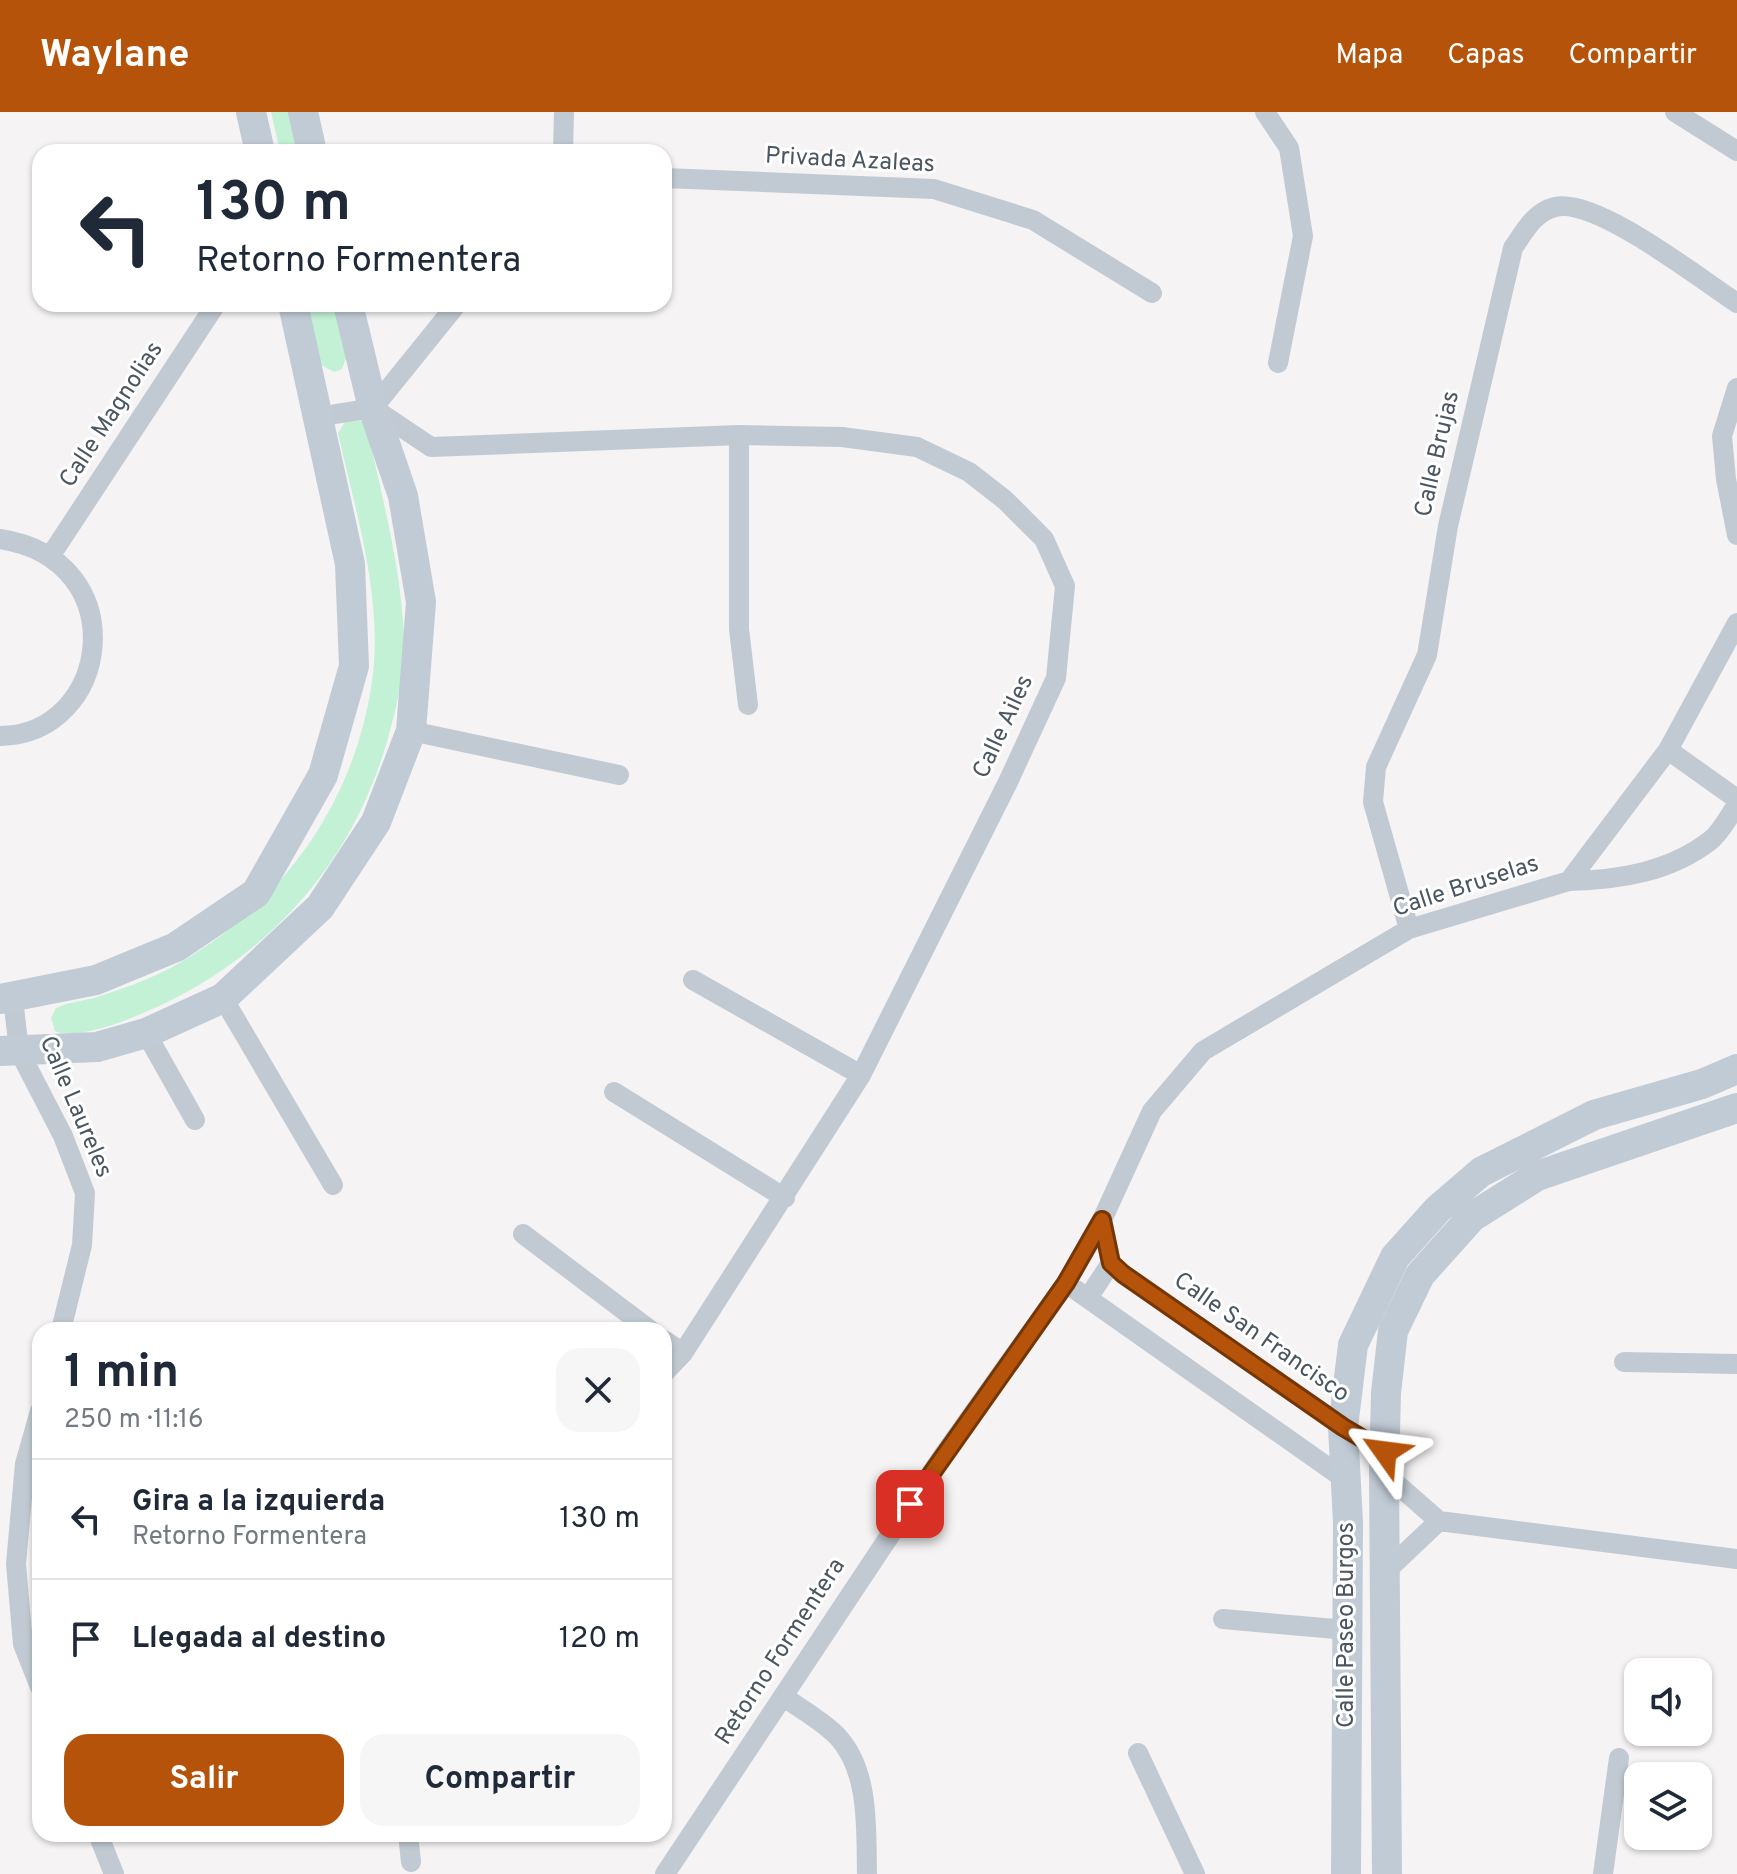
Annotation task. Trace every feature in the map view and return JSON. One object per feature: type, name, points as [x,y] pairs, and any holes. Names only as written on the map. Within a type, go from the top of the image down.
[{"type":"street","points":[[251,112],[258,144]]},
{"type":"street","points":[[303,112],[310,144]]},
{"type":"street","points":[[563,144],[564,112]]},
{"type":"street","points":[[1265,112],[1289,148],[1303,236],[1278,363]]},
{"type":"street","points":[[1675,112],[1737,151]]},
{"type":"street","name":"Privada Azaleas","points":[[672,178],[934,189],[1033,220],[1152,293]]},
{"type":"street","name":"Calle Brujas","points":[[1409,929],[1373,802],[1376,767],[1427,655],[1448,526],[1513,248],[1536,215],[1555,207],[1577,206],[1610,219],[1737,303]]},
{"type":"street","name":"Calle Magnolias","points":[[51,555],[211,312]]},
{"type":"street","points":[[6,999],[96,980],[176,947],[256,893],[323,775],[354,666],[350,564],[295,312]]},
{"type":"street","points":[[10,1051],[97,1047],[146,1033],[223,998],[320,907],[376,822],[411,731],[421,602],[403,496],[373,408],[350,312]]},
{"type":"street","points":[[317,417],[373,408],[451,312]]},
{"type":"street","points":[[1737,388],[1722,436],[1726,479],[1737,535]]},
{"type":"street","name":"Calle Ailes","points":[[373,408],[431,447],[739,435],[842,437],[917,447],[969,472],[1005,500],[1044,539],[1065,586],[1056,678],[1008,782],[861,1075],[785,1198],[683,1353],[672,1365]]},
{"type":"street","points":[[739,435],[739,629],[748,705]]},
{"type":"street","points":[[0,539],[25,543],[51,555],[73,575],[87,601],[94,630],[92,659],[81,687],[62,710],[38,727],[0,736]]},
{"type":"street","name":"Calle Bruselas","points":[[1102,1220],[1152,1111],[1203,1051],[1409,929],[1569,881],[1668,750],[1737,623]]},
{"type":"street","points":[[411,731],[619,775]]},
{"type":"street","points":[[1668,750],[1737,799]]},
{"type":"street","points":[[1569,881],[1615,880],[1678,861],[1713,838],[1737,805]]},
{"type":"street","points":[[693,980],[861,1075]]},
{"type":"street","points":[[223,998],[333,1185]]},
{"type":"street","name":"Calle Laureles","points":[[6,999],[10,1051],[63,1136],[85,1193],[82,1245],[63,1322]]},
{"type":"street","points":[[146,1033],[195,1120]]},
{"type":"street","name":"Calle Paseo Burgos","points":[[1346,1874],[1348,1523],[1343,1427],[1353,1345],[1395,1257],[1438,1209],[1481,1172],[1594,1115],[1702,1084],[1737,1069]]},
{"type":"street","points":[[614,1092],[785,1198]]},
{"type":"street","name":"Calle Paseo Burgos","points":[[1387,1874],[1384,1462],[1386,1393],[1393,1331],[1420,1275],[1472,1217],[1537,1176],[1737,1108]]},
{"type":"street","points":[[1088,1298],[1111,1263],[1102,1220]]},
{"type":"street","name":"Retorno Formentera","points":[[665,1874],[942,1457],[1066,1283],[1102,1220]]},
{"type":"street","points":[[523,1234],[639,1322]]},
{"type":"street","name":"Calle San Francisco","points":[[1111,1263],[1343,1427],[1384,1462],[1439,1521]]},
{"type":"street","points":[[1066,1283],[1346,1480]]},
{"type":"street","points":[[672,1345],[683,1353]]},
{"type":"street","points":[[1624,1362],[1737,1364]]},
{"type":"street","points":[[32,1439],[25,1464],[16,1564],[23,1644],[32,1667]]},
{"type":"street","points":[[1348,1523],[1384,1521]]},
{"type":"street","points":[[1384,1573],[1439,1521],[1737,1559]]},
{"type":"street","points":[[1223,1619],[1347,1630]]},
{"type":"street","points":[[783,1696],[838,1738],[854,1765],[865,1806],[867,1874]]},
{"type":"street","points":[[1138,1753],[1195,1874]]},
{"type":"street","points":[[1603,1874],[1619,1758]]},
{"type":"street","points":[[101,1842],[114,1874]]},
{"type":"street","points":[[409,1842],[411,1862]]},
{"type":"green space","points":[[271,112],[303,112],[310,144],[278,144]]},
{"type":"green space","points":[[309,312],[338,312],[347,355],[342,369],[334,372],[321,365]]},
{"type":"green space","points":[[362,421],[367,428],[385,506],[402,610],[404,651],[390,732],[372,785],[354,823],[309,891],[282,921],[251,949],[217,973],[181,995],[118,1023],[82,1032],[55,1031],[51,1018],[56,1008],[108,994],[151,977],[219,937],[284,876],[334,802],[352,761],[365,718],[375,643],[365,552],[338,433],[345,422]]},
{"type":"route","points":[[910,1504],[1066,1283],[1102,1220],[1111,1263],[1123,1274],[1343,1427],[1385,1452]]}]
